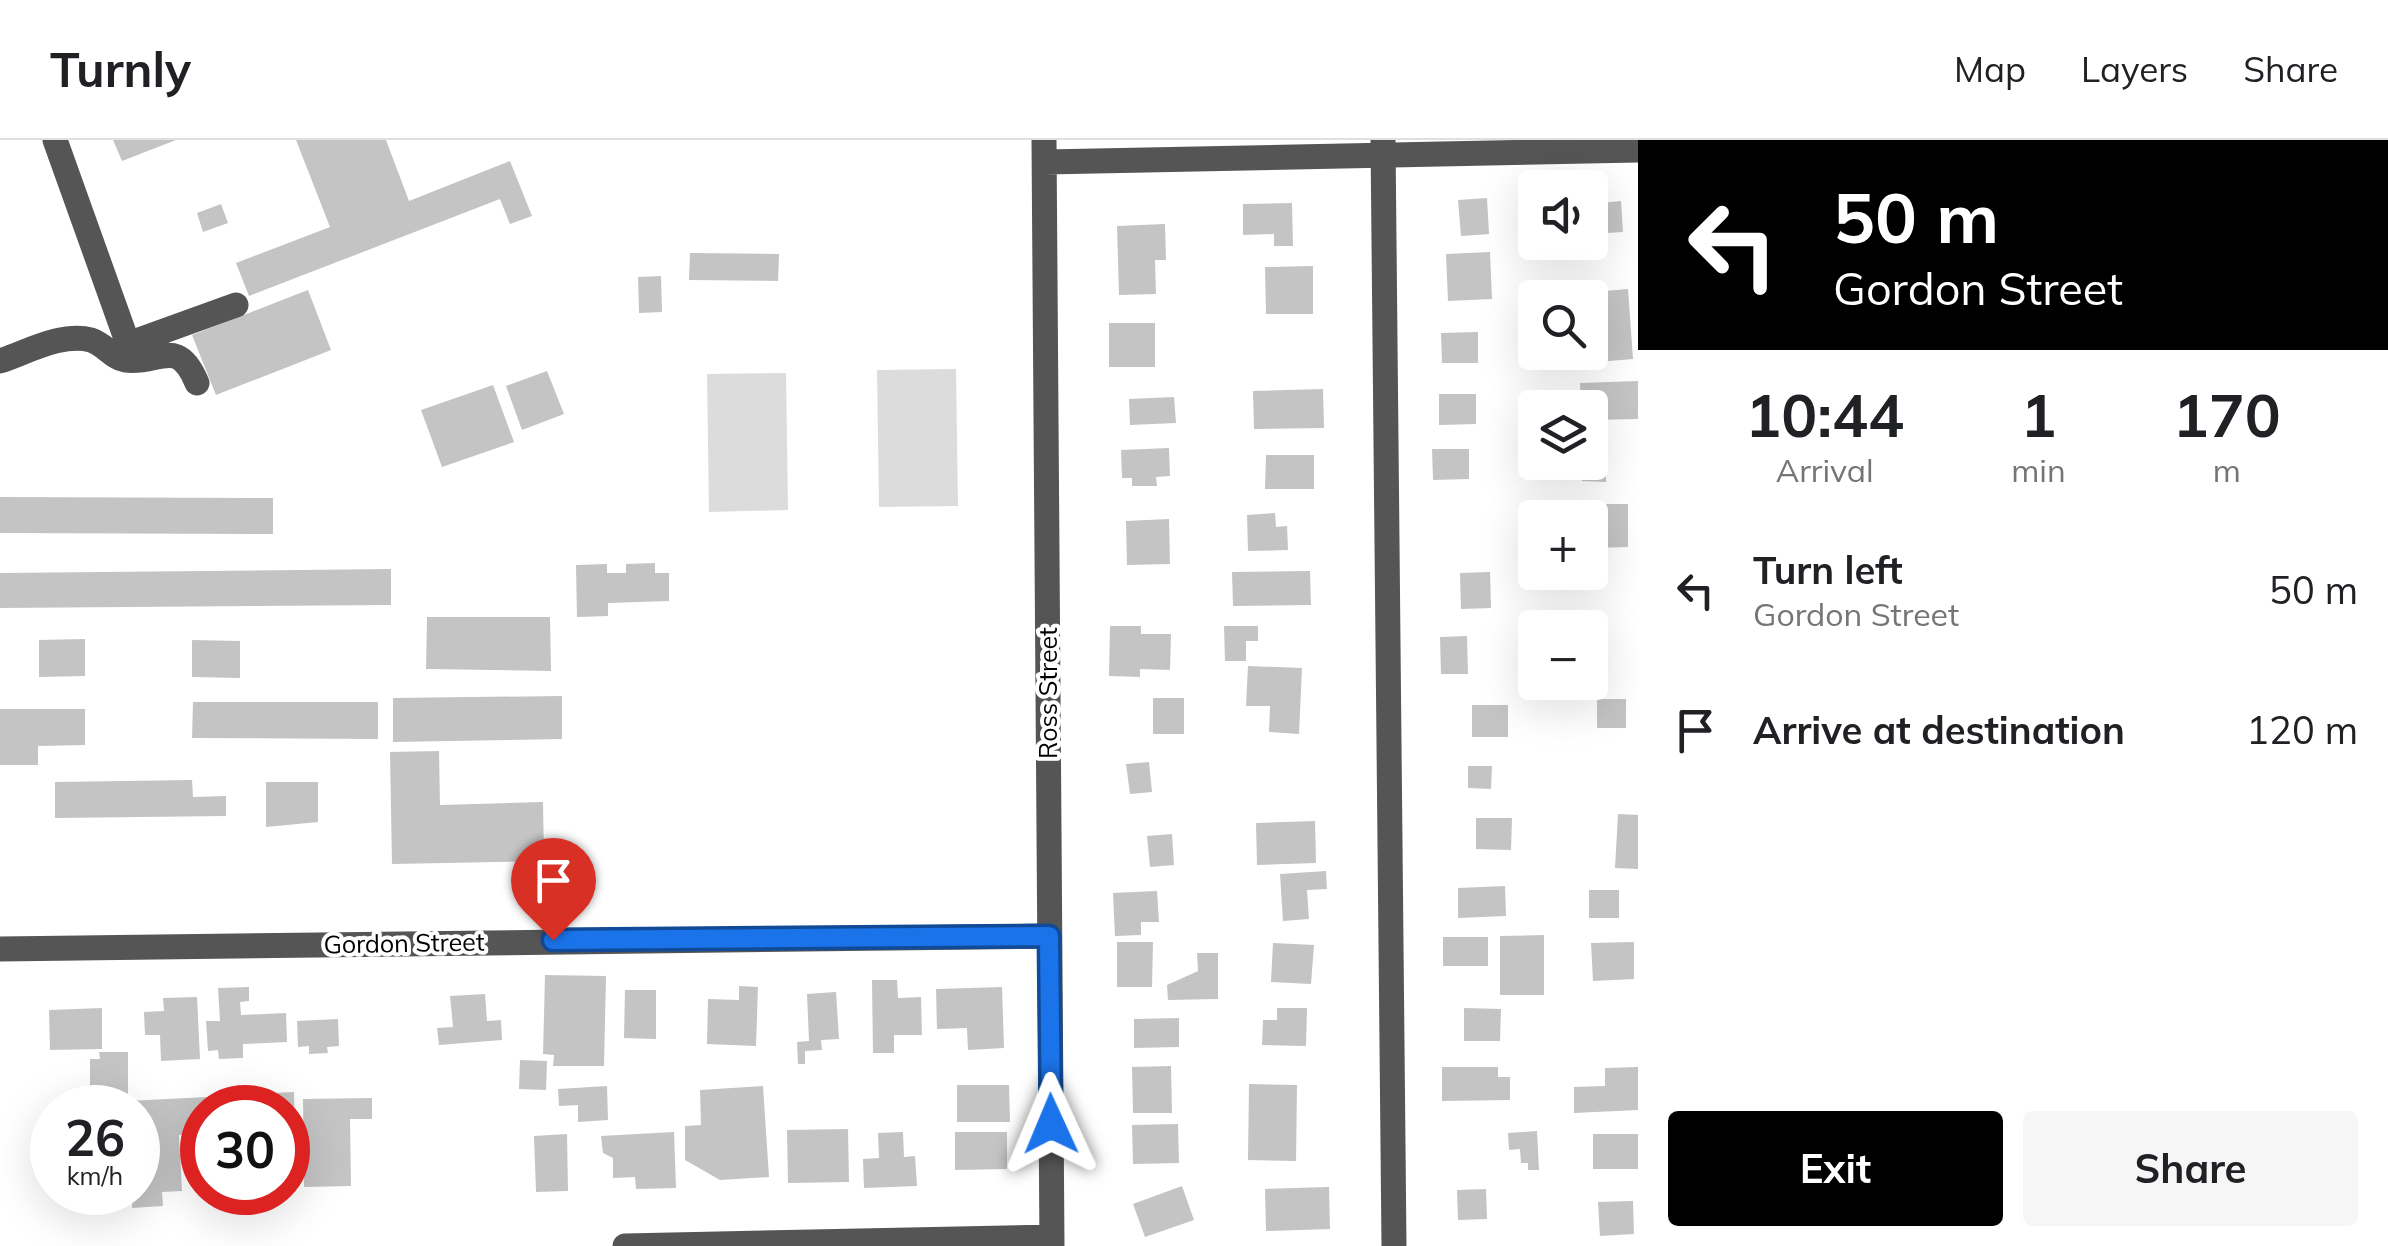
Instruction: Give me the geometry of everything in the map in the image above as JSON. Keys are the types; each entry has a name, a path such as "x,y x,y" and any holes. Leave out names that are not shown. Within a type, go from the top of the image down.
{"street":[{"path":"55,140 128,344 236,305"},
{"path":"1383,148 1394,1246"},
{"path":"1045,151 1638,150"},
{"name":"Ross Street","path":"1045,151 1052,1242"},
{"path":"0,362 56,342 86,338 120,359 170,354 182,358 197,383"},
{"name":"Gordon Street","path":"0,949 1049,936"},
{"path":"625,1246 1052,1242"}],"shaded area":[{"path":"956,369 958,506 879,507 877,370"},
{"path":"786,373 788,510 709,512 707,374"}],"building":[{"path":"113,140 176,140 122,161"},
{"path":"296,140 386,140 409,201 510,161 532,216 510,224 500,199 249,296 236,263 330,227"},
{"path":"1487,198 1489,234 1461,236 1458,200"},
{"path":"1621,201 1623,232 1608,233 1608,202"},
{"path":"1292,203 1293,246 1274,246 1274,234 1243,235 1243,204"},
{"path":"221,204 228,223 203,232 197,213"},
{"path":"1165,224 1166,260 1155,260 1156,294 1119,295 1117,226"},
{"path":"1490,252 1492,299 1448,301 1446,254"},
{"path":"690,253 779,254 778,281 689,280"},
{"path":"1313,266 1313,314 1266,314 1265,267"},
{"path":"661,276 662,312 639,313 638,277"},
{"path":"1628,289 1633,359 1608,361 1608,291"},
{"path":"308,290 331,350 216,395 192,335"},
{"path":"1109,323 1155,323 1155,367 1109,367"},
{"path":"1478,332 1478,363 1442,363 1441,333"},
{"path":"547,371 564,414 522,430 506,386"},
{"path":"1638,381 1638,419 1608,420 1608,390 1580,390 1580,383"},
{"path":"493,385 514,442 442,467 421,410"},
{"path":"1323,389 1324,428 1254,429 1253,391"},
{"path":"1439,394 1476,394 1476,424 1439,425"},
{"path":"1174,397 1176,423 1130,425 1129,399"},
{"path":"1169,448 1170,476 1156,477 1157,486 1132,486 1132,478 1122,478 1121,450"},
{"path":"1432,449 1469,449 1469,479 1433,480"},
{"path":"1266,455 1314,455 1314,489 1265,489"},
{"path":"0,497 273,498 273,534 0,533"},
{"path":"1608,504 1628,504 1628,547 1608,548"},
{"path":"1275,513 1276,527 1287,526 1288,550 1248,551 1247,515"},
{"path":"1169,519 1170,564 1127,565 1126,521"},
{"path":"655,563 655,573 669,573 669,601 608,603 608,616 577,617 576,565 607,564 607,573 626,573 626,564"},
{"path":"391,569 391,605 0,608 0,573"},
{"path":"1310,571 1311,605 1233,606 1232,572"},
{"path":"1490,572 1491,608 1461,609 1460,573"},
{"path":"427,617 550,617 551,671 426,669"},
{"path":"1110,626 1141,626 1141,634 1171,634 1170,670 1140,669 1140,677 1109,676"},
{"path":"1224,626 1258,626 1258,641 1246,641 1246,661 1225,661"},
{"path":"1467,636 1468,674 1441,674 1440,637"},
{"path":"85,639 85,676 39,677 39,640"},
{"path":"192,640 240,641 240,678 192,677"},
{"path":"1248,666 1302,668 1299,734 1269,732 1270,706 1246,706"},
{"path":"562,696 562,739 393,742 393,698"},
{"path":"1153,698 1184,698 1184,734 1153,734"},
{"path":"1626,699 1626,728 1597,728 1597,700"},
{"path":"193,702 378,702 378,739 192,738"},
{"path":"1472,705 1508,705 1508,737 1472,737"},
{"path":"0,709 85,709 85,745 38,746 38,765 0,765"},
{"path":"439,751 440,805 543,802 544,861 392,864 390,752"},
{"path":"1149,762 1152,792 1130,794 1126,764"},
{"path":"1468,766 1492,766 1491,789 1468,788"},
{"path":"192,780 193,797 226,796 226,816 55,818 55,782"},
{"path":"266,782 318,782 318,822 266,827"},
{"path":"1618,814 1638,815 1638,869 1615,868"},
{"path":"1476,818 1512,818 1511,850 1476,849"},
{"path":"1315,821 1316,863 1257,865 1256,823"},
{"path":"1172,834 1174,865 1150,867 1147,836"},
{"path":"1326,871 1327,889 1307,890 1309,919 1283,921 1280,874"},
{"path":"1505,886 1506,916 1458,918 1458,888"},
{"path":"1589,890 1619,890 1619,918 1589,918"},
{"path":"1157,891 1159,922 1141,922 1141,935 1115,936 1113,893"},
{"path":"1544,935 1544,995 1500,995 1500,936"},
{"path":"1443,937 1488,937 1488,966 1443,966"},
{"path":"1117,942 1153,942 1152,987 1117,987"},
{"path":"1634,942 1634,979 1593,981 1591,943"},
{"path":"1273,943 1314,945 1311,984 1271,982"},
{"path":"1197,953 1218,953 1218,999 1168,1000 1167,985 1198,971"},
{"path":"545,975 606,976 604,1066 553,1066 554,1055 543,1054"},
{"path":"872,980 897,980 898,998 921,997 922,1035 894,1035 894,1053 873,1053"},
{"path":"739,986 758,987 756,1046 707,1044 708,999 739,1000"},
{"path":"249,987 249,1001 240,1002 241,1015 286,1013 287,1042 243,1044 243,1058 219,1059 218,1050 208,1051 206,1021 220,1021 218,988"},
{"path":"1002,987 1004,1048 968,1050 967,1028 937,1029 936,989"},
{"path":"625,990 656,990 656,1039 624,1038"},
{"path":"836,992 839,1039 821,1040 822,1050 805,1051 805,1064 798,1064 797,1042 809,1041 807,994"},
{"path":"485,994 487,1021 501,1020 502,1040 439,1045 437,1028 453,1027 450,996"},
{"path":"197,997 200,1059 161,1061 160,1035 145,1035 144,1012 164,1011 163,998"},
{"path":"102,1008 102,1049 50,1050 49,1010"},
{"path":"1277,1008 1307,1008 1306,1046 1262,1045 1263,1020 1277,1020"},
{"path":"1464,1008 1501,1009 1500,1041 1464,1041"},
{"path":"1179,1018 1179,1047 1134,1048 1134,1019"},
{"path":"338,1019 339,1046 327,1047 328,1053 309,1054 309,1046 298,1047 297,1021"},
{"path":"99,1052 128,1052 128,1085 90,1085 90,1059 100,1059"},
{"path":"520,1060 547,1061 546,1090 519,1089"},
{"path":"1171,1066 1172,1113 1133,1113 1132,1067"},
{"path":"1442,1067 1498,1067 1498,1077 1510,1077 1510,1100 1442,1101"},
{"path":"1638,1067 1638,1110 1574,1113 1574,1087 1605,1086 1605,1068"},
{"path":"1249,1084 1297,1085 1296,1161 1248,1160"},
{"path":"957,1085 1009,1085 1010,1122 957,1122"},
{"path":"607,1086 608,1120 578,1122 578,1105 559,1106 558,1089"},
{"path":"763,1086 769,1177 720,1180 685,1160 685,1126 701,1125 700,1090"},
{"path":"180,1098 180,1191 162,1192 160,1206 160,1099"},
{"path":"372,1098 372,1119 350,1119 351,1186 310,1187 310,1099"},
{"path":"1178,1124 1179,1163 1133,1164 1132,1125"},
{"path":"848,1129 849,1182 788,1183 787,1130"},
{"path":"1537,1131 1539,1170 1528,1170 1528,1163 1521,1163 1520,1149 1509,1150 1508,1133"},
{"path":"674,1132 676,1188 636,1189 635,1177 613,1178 613,1158 603,1153 601,1136"},
{"path":"903,1132 904,1157 915,1156 917,1186 864,1188 863,1159 879,1158 878,1133"},
{"path":"955,1132 1007,1132 1007,1169 955,1170"},
{"path":"567,1134 568,1191 536,1192 534,1136"},
{"path":"1593,1134 1638,1134 1638,1169 1593,1169"},
{"path":"1182,1186 1194,1220 1145,1237 1133,1204"},
{"path":"1329,1187 1330,1229 1266,1231 1265,1189"},
{"path":"1486,1189 1487,1219 1458,1220 1457,1190"},
{"path":"1633,1201 1634,1234 1600,1236 1598,1202"}],"route":[{"path":"553,940 1049,936 1051,1124"}]}
